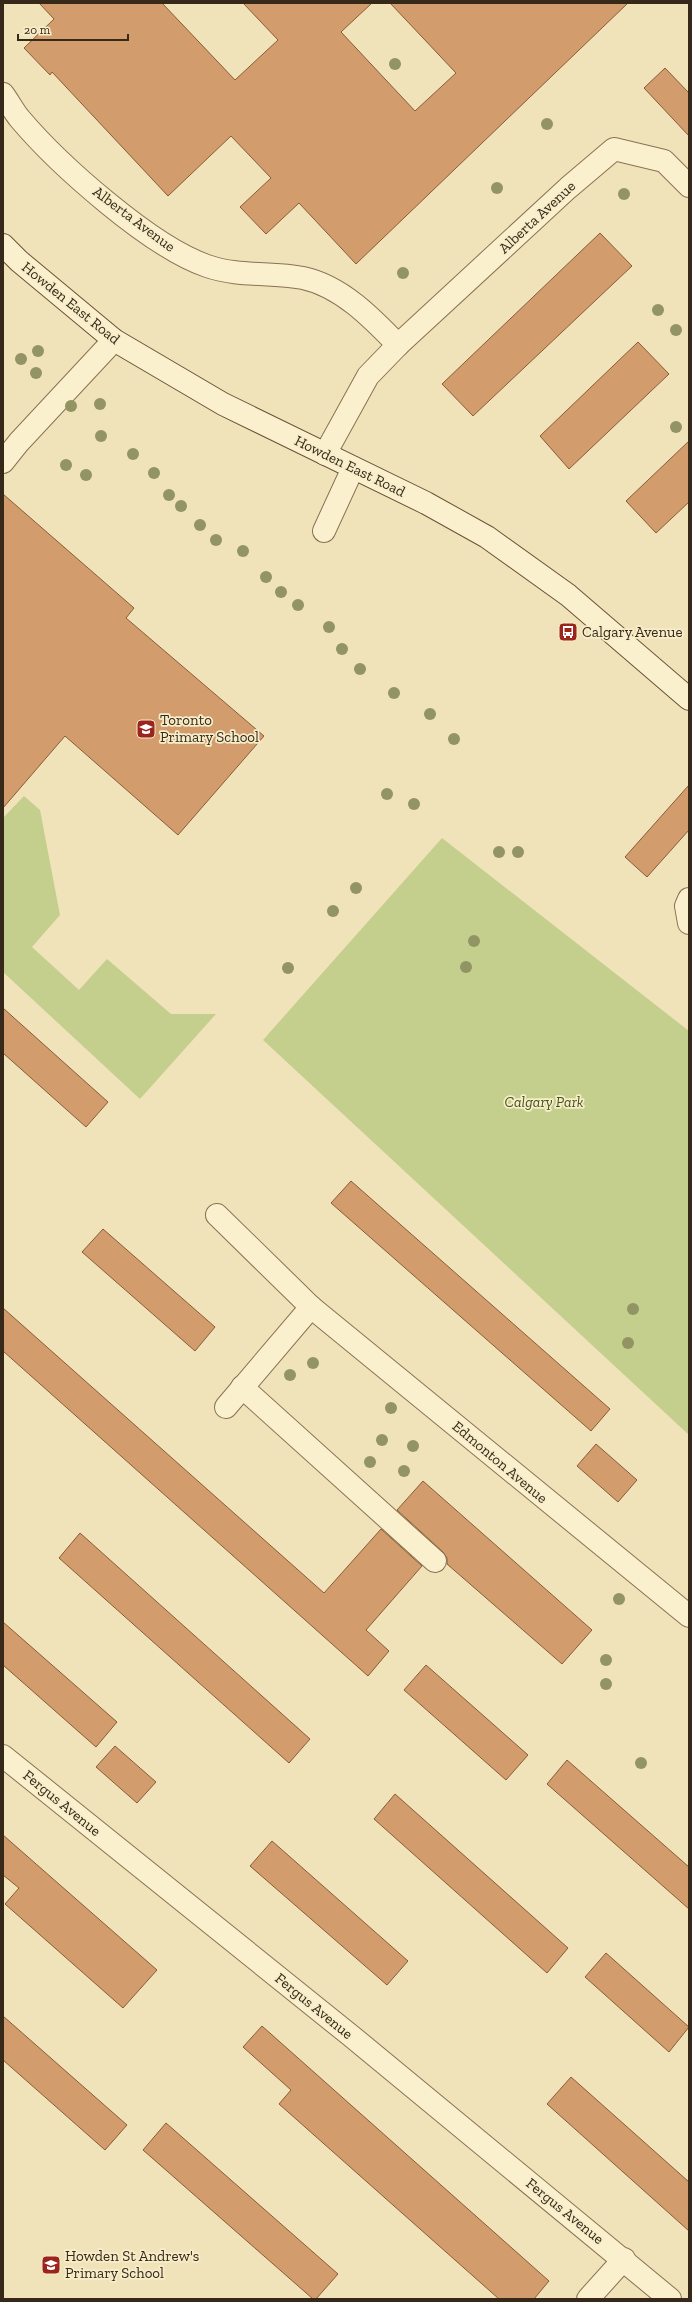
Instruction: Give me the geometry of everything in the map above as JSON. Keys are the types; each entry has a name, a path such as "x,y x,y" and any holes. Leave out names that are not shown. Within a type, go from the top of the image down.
{"street":[{"name":"Alberta Avenue","path":"3,94 20,119 63,162 113,206 167,246 207,266 250,275 303,278 335,290 370,317 398,345"},
{"name":"Alberta Avenue","path":"325,454 368,376 398,345 568,188 614,149 664,161 689,186"},
{"name":"Howden East Road","path":"3,245 19,261 114,340 223,404 426,503 487,537 568,595 689,699"},
{"path":"3,462 114,340"},
{"path":"324,531 353,468"},
{"path":"689,899 686,906 689,923"},
{"name":"Edmonton Avenue","path":"217,1215 311,1307 689,1616"},
{"path":"226,1407 311,1307"},
{"path":"242,1387 435,1561"},
{"name":"Fergus Avenue","path":"3,1756 357,2040 624,2259 670,2299"},
{"path":"588,2299 624,2259"}],"green space":[{"path":"24,796 40,810 60,915 32,947 79,990 107,959 171,1014 216,1014 140,1099 3,972 3,818"},
{"name":"Calgary Park","path":"442,838 689,1031 689,1435 263,1040"}],"building":[{"path":"39,3 162,3 235,80 278,40 243,3 372,3 341,32 415,111 456,73 390,3 628,3 356,264 299,203 266,234 240,207 271,178 231,136 168,196 52,72 50,75 24,48 54,19"},
{"path":"665,68 689,93 689,136 644,88"},
{"path":"600,233 632,266 473,416 442,384"},
{"path":"638,342 669,374 569,469 540,436"},
{"path":"689,441 689,502 656,533 626,501"},
{"path":"3,494 134,608 126,618 264,736 178,835 65,736 3,808"},
{"path":"689,785 689,830 647,877 625,857"},
{"path":"3,1008 108,1102 86,1127 3,1053"},
{"path":"351,1181 610,1409 591,1431 331,1203"},
{"path":"103,1229 215,1327 195,1351 82,1252"},
{"path":"3,1308 324,1593 381,1529 422,1566 366,1630 389,1651 368,1676 3,1351"},
{"path":"596,1444 637,1480 618,1502 577,1466"},
{"path":"423,1481 592,1630 562,1664 447,1564 447,1558 443,1552 397,1510"},
{"path":"80,1533 310,1739 289,1763 59,1558"},
{"path":"3,1622 117,1722 96,1747 3,1665"},
{"path":"426,1665 528,1755 506,1780 404,1690"},
{"path":"115,1746 156,1782 137,1803 96,1767"},
{"path":"567,1760 689,1867 689,1909 547,1784"},
{"path":"395,1794 568,1948 547,1973 374,1819"},
{"path":"3,1835 157,1970 123,2008 5,1904 19,1888 3,1875"},
{"path":"272,1841 408,1961 387,1985 250,1866"},
{"path":"606,1953 689,2027 669,2052 585,1977"},
{"path":"3,2016 127,2125 105,2150 3,2060"},
{"path":"262,2026 549,2281 534,2299 499,2299 279,2104 291,2090 243,2047"},
{"path":"571,2077 689,2182 689,2231 547,2104"},
{"path":"166,2123 338,2274 316,2299 313,2299 143,2150"}],"place":[{"name":"Calgary Avenue","path":"568,632"},
{"name":"Toronto Primary School","path":"146,729"},
{"name":"Howden St Andrew's Primary School","path":"51,2265"}]}
